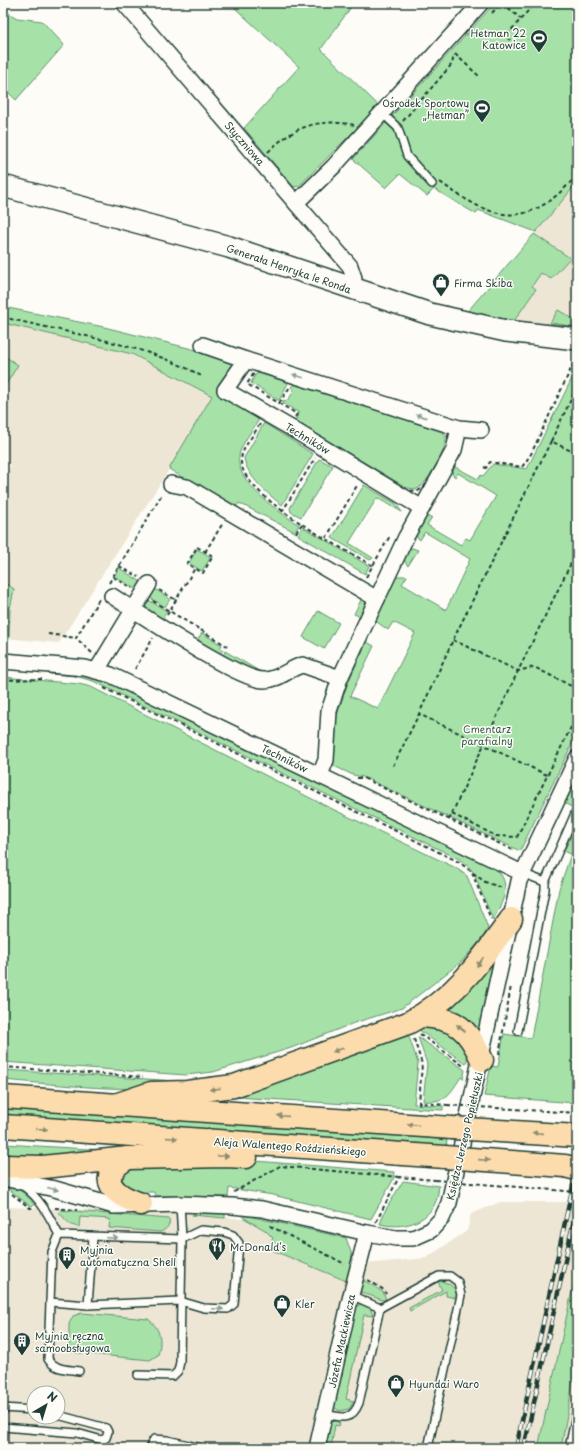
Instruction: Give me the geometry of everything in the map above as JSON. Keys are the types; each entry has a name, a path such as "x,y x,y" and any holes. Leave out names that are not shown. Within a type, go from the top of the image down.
{"highway":[{"path":"419,1024 473,971 502,922"},
{"path":"115,1105 151,1093 187,1092 234,1086 375,1036 419,1024 438,1017 454,1022 466,1032 474,1042 475,1064"},
{"path":"3,1097 577,1136"},
{"name":"Aleja Walentego Roździeńskiego","path":"3,1126 445,1157 573,1168"},
{"path":"7,1178 43,1167 128,1158 225,1156 306,1161 374,1152"},
{"path":"128,1158 112,1170 110,1177 111,1188 118,1195 141,1204"}],"street":[{"name":"Styczniowa","path":"124,3 350,266 354,278 351,288"},
{"path":"296,203 334,166 382,113 486,9"},
{"name":"Generała Henryka le Ronda","path":"3,186 229,247 411,309 511,332 577,339"},
{"path":"203,345 459,428 481,430"},
{"name":"Techników","path":"246,360 225,390 422,508"},
{"name":"Techników","path":"320,775 326,760 329,711 340,678 406,537 454,450 459,428"},
{"path":"167,487 188,487 377,599"},
{"path":"97,670 146,589"},
{"path":"107,592 218,660 253,679 263,680 275,678 297,666 303,665 340,678"},
{"name":"Techników","path":"3,661 97,670 150,693 522,873"},
{"name":"Księdza Jerzego Popiełuszki","path":"141,1204 180,1204 233,1199 262,1209 371,1229 388,1238 413,1238 431,1230 442,1218 449,1203 502,922 518,891 522,873 577,758"},
{"path":"7,1178 114,1206 141,1204"},
{"name":"Józefa Mackiewicza","path":"317,1448 356,1272 371,1229"}],"lane":[{"path":"382,113 398,128 407,156 432,184"},
{"path":"518,1031 545,890 545,882 577,809"},
{"path":"522,873 545,882"},
{"path":"7,1178 36,1196 45,1207 59,1235 52,1252 48,1359 51,1364 58,1368 79,1371"},
{"path":"138,1375 168,1377 173,1376 178,1371 180,1362 182,1239 180,1204"},
{"path":"50,1302 88,1304 180,1301 204,1308 228,1309 234,1304 239,1243 233,1236 224,1232 201,1230 182,1239 59,1235"},
{"path":"88,1304 93,1237"},
{"path":"351,1295 380,1308 439,1276 450,1276 458,1282 461,1295 428,1448"},
{"path":"325,1414 349,1417 355,1413 359,1403 380,1308"},
{"path":"3,1408 26,1409"},
{"path":"569,1448 576,1422 577,1410"},
{"path":"3,1427 77,1433 102,1440 106,1438 108,1432 106,1428 66,1417"},
{"path":"149,1448 154,1439 167,1440 202,1448"}],"path":[{"path":"486,9 502,3 521,19"},
{"path":"510,40 506,36 536,3 541,7"},
{"path":"398,128 452,64 453,56 460,49"},
{"path":"455,54 479,76"},
{"path":"264,156 290,134 316,123 343,123 361,126"},
{"path":"432,184 436,179 479,206 499,214 516,215 532,211 554,199 577,175"},
{"path":"3,317 148,353 187,367 203,377"},
{"path":"484,467 486,468 490,462 522,467 530,454 577,356"},
{"path":"258,370 293,381 443,430 448,437 448,445 427,483 418,491 406,490 292,422 297,414 247,384 254,371 258,370"},
{"path":"279,403 293,381"},
{"path":"393,766 577,387"},
{"path":"262,420 243,454 241,461 242,468 258,490 282,512 372,566"},
{"path":"550,441 577,454"},
{"path":"282,512 318,454"},
{"path":"326,538 360,480"},
{"path":"76,638 107,592 113,577 167,487"},
{"path":"296,533 302,524"},
{"path":"359,588 392,533"},
{"path":"197,547 213,556 203,573 187,564 197,547"},
{"path":"449,820 518,671 577,551"},
{"path":"113,577 146,589 227,646"},
{"path":"48,634 76,638 92,653"},
{"path":"453,640 518,671 534,668 577,688"},
{"path":"3,680 45,678"},
{"path":"102,687 459,862 491,885 518,891"},
{"path":"419,714 547,775"},
{"path":"452,814 496,836 517,837 577,715"},
{"path":"352,778 363,778 513,850"},
{"path":"470,871 502,922"},
{"path":"419,1024 475,1064"},
{"path":"414,1038 422,1064 420,1103 577,1113"},
{"path":"3,1067 146,1077"},
{"path":"460,1106 462,1099"},
{"path":"233,1199 280,1166 577,1192"},
{"path":"377,1219 399,1177"},
{"path":"7,1178 30,1208 45,1207 82,1211"},
{"path":"441,1188 443,1180"},
{"path":"233,1199 241,1193"},
{"path":"268,1225 352,1267 356,1272 384,1290 391,1303"},
{"path":"371,1229 382,1226"}],"shaded area":[{"path":"577,183 577,328 514,321 536,289 532,286 541,273 570,258 534,234"},
{"path":"3,323 132,354 212,396 175,460 59,643 3,638 3,479 11,465 3,461"},
{"path":"500,1202 577,1202 577,1448 3,1448 3,1207 184,1212 267,1222 365,1264 426,1258 467,1231 471,1214"}],"green space":[{"path":"241,3 354,3 321,49 379,106 299,186 294,187 244,128 299,67 235,8"},
{"name":"Ośrodek Sportowy „Hetman”","path":"495,3 577,3 577,183 536,232 478,210 476,214 434,189 427,196 400,174 386,188 353,159"},
{"path":"3,10 17,18 42,21 64,45 16,100 3,87"},
{"path":"534,234 570,258 551,279 541,273 532,286 536,289 514,321 467,312"},
{"path":"3,307 104,327 236,360 216,390 257,416 258,421 244,442 240,451 239,466 251,486 260,496 299,525 295,532 239,503 234,510 169,469 212,396 132,354 3,323"},
{"path":"558,310 577,321 577,327 550,323"},
{"path":"3,355 18,365 3,389"},
{"name":"Cmentarz parafialny","path":"577,368 577,734 520,851 374,782 363,777 353,775 334,766 334,733 346,687 367,642 374,646 350,696 378,709 415,633 393,622 388,630 377,622 376,617 394,579 399,576 407,576 402,584 446,610 470,559 425,532 420,540 415,535 423,516 432,517 427,525 461,545 466,538 470,540 496,496 458,473 455,477 452,474 455,467 478,479 481,475 483,476 493,464 527,469"},
{"path":"261,372 289,381 280,399 278,400 251,383 255,375"},
{"path":"295,383 442,432 446,437 444,449 426,481 417,489 407,488 295,421 299,413 282,401 288,400 294,391 291,387"},
{"path":"264,423 313,454 282,505 259,484 249,472 244,458"},
{"path":"319,459 333,466 301,517 291,512 290,508"},
{"path":"364,485 395,503 402,512 377,498 349,543 373,558 370,560 332,538"},
{"path":"303,527 369,566 365,574 298,535"},
{"path":"412,548 418,550 408,566 403,559 408,549"},
{"path":"197,549 211,557 202,571 189,563"},
{"path":"119,568 143,583 138,591 114,576"},
{"path":"3,582 14,589 10,609 9,639 3,639"},
{"path":"152,587 170,599 165,607 147,596"},
{"path":"145,598 167,611 162,620 143,609"},
{"path":"362,598 365,607 361,617 354,614"},
{"path":"318,611 339,623 324,649 303,637"},
{"path":"202,633 222,645 220,648 223,650 220,654 200,642 198,639"},
{"path":"225,651 264,674 257,674 223,656"},
{"path":"51,670 96,676 500,869 499,872 505,884 505,890 502,902 493,920 474,874 471,869 459,859 93,681 75,676 50,674"},
{"path":"3,677 79,684 91,687 324,805 456,868 467,876 488,928 482,939 461,962 402,1008 354,1023 291,1048 213,1072 186,1075 3,1062"},
{"path":"577,773 577,810 566,804 564,799"},
{"path":"577,823 576,1103 484,1096 491,1066 498,1067 504,1034 531,1038 559,889 571,854 564,851"},
{"path":"495,959 479,1027 476,1033 442,1009"},
{"path":"400,1016 402,1020 279,1064 236,1078 206,1084 144,1089 73,1086 3,1080 3,1070 177,1081 217,1079 242,1072"},
{"path":"445,1024 469,1051 466,1064 415,1027"},
{"path":"407,1031 418,1063 414,1104 443,1106 443,1110 219,1096"},
{"path":"418,1037 465,1070 463,1079 461,1077 450,1093 437,1101 423,1101 427,1064"},
{"path":"3,1108 400,1135 447,1140 446,1146 404,1144 41,1118 3,1115"},
{"path":"3,1144 140,1152 3,1162"},
{"path":"242,1160 394,1172 393,1180 371,1219 273,1195 229,1188 228,1197 155,1196 154,1192 133,1192 124,1186 122,1180 128,1170 149,1163"},
{"path":"403,1181 439,1186 437,1199 432,1209 420,1220 412,1223 396,1226 380,1224 385,1211"},
{"path":"3,1183 17,1188 35,1205 30,1206 6,1187 3,1187"},
{"path":"61,1210 169,1219 169,1225 166,1229 160,1232 109,1228 110,1219 80,1217 79,1227 68,1222 59,1212"},
{"path":"199,1212 225,1214 225,1218 192,1215"},
{"path":"244,1215 346,1238 352,1255 349,1282 267,1248 273,1238 265,1230 244,1218"},
{"path":"577,1268 577,1359 561,1448 538,1448"},
{"path":"360,1278 383,1292 386,1299 382,1300 361,1292 359,1289"},
{"path":"441,1281 449,1284 455,1289 455,1298 446,1296 446,1291 410,1311 409,1308 442,1290 438,1282"},
{"path":"361,1304 370,1307 373,1316 364,1315 346,1399 354,1401 349,1409 340,1411 333,1407 355,1308"},
{"path":"82,1313 148,1319 158,1331 160,1344 158,1355 150,1360 69,1352 69,1324 73,1316"},
{"path":"334,1421 340,1423 339,1426 335,1425 331,1448 323,1448 329,1424"}],"railway":[{"path":"516,1448 577,1167"},
{"path":"524,1448 577,1206"}],"place":[{"name":"Hetman 22 Katowice","path":"539,53"},
{"name":"Ośrodek Sportowy „Hetman”","path":"482,123"},
{"name":"Firma Skiba","path":"441,297"},
{"name":"McDonald's","path":"217,1261"},
{"name":"Myjnia automatyczna Shell","path":"67,1270"},
{"name":"Kler","path":"282,1318"},
{"name":"Myjnia ręczna samoobsługowa","path":"22,1356"},
{"name":"Hyundai Waro","path":"396,1398"}]}
